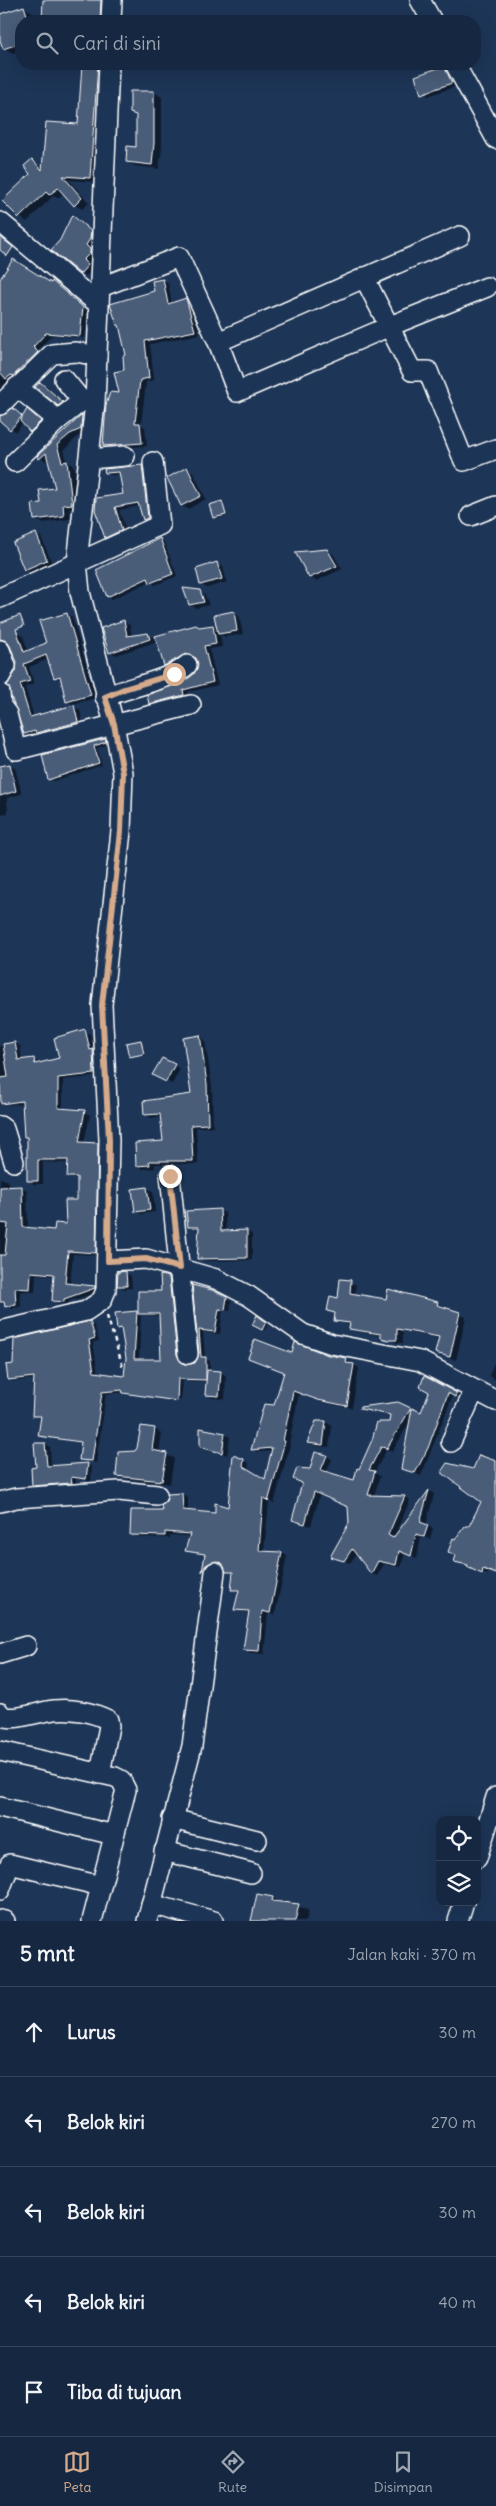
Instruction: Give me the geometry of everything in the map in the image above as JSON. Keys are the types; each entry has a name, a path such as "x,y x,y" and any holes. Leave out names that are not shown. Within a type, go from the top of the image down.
{"street":[{"path":"111,15 112,0"},
{"path":"420,0 429,15"},
{"path":"0,1331 86,1311 102,1300 106,1290 109,1140 102,1005 121,831 123,773 114,724 105,697 80,592 77,562 89,459 88,402 96,356 109,70"},
{"path":"458,70 496,139"},
{"path":"0,222 99,295"},
{"path":"218,342 460,236"},
{"path":"99,295 179,257 218,342 237,392 390,326 487,287"},
{"path":"364,277 412,371 428,371 464,461 496,449"},
{"path":"0,405 52,354 76,352 96,356"},
{"path":"64,379 88,402"},
{"path":"17,387 58,420"},
{"path":"14,462 58,420 88,402"},
{"path":"89,459 125,456"},
{"path":"0,598 160,525 153,462"},
{"path":"471,516 496,506"},
{"path":"0,650 6,666 0,677"},
{"path":"105,697 124,689 174,674 187,665"},
{"path":"0,693 1,706 8,714 16,750 191,705"},
{"path":"0,1126 4,1129 14,1162"},
{"path":"170,1176 188,1354"},
{"path":"108,1261 146,1259 216,1279 250,1296 303,1334 332,1344 420,1362 452,1376 474,1391 496,1401"},
{"path":"451,1442 474,1391"},
{"path":"0,1502 16,1498 119,1491 157,1495"},
{"path":"214,1921 149,1913 192,1746 215,1572"},
{"path":"0,1654 26,1646"},
{"path":"0,1713 4,1717 11,1718 56,1709 79,1711 108,1720 109,1726 100,1774"},
{"path":"0,1751 120,1780 126,1790 92,1921"},
{"path":"481,1845 496,1797"},
{"path":"0,1807 114,1835"},
{"path":"172,1818 257,1840"},
{"path":"164,1851 251,1873"},
{"path":"0,1890 10,1864 101,1886"},
{"path":"458,1921 463,1906"},
{"path":"0,1920 5,1921"}],"path":[{"path":"102,1300 123,1366"}],"building":[{"path":"43,0 101,0 100,15 42,15"},
{"path":"24,6 27,15 15,15 15,45 3,49 0,40 0,14"},
{"path":"82,70 98,70 90,178 63,176 82,198 74,206 58,188 49,195 46,192 19,218 2,201 30,174 24,166 32,159 42,170 46,122 78,124"},
{"path":"432,70 446,70 452,83 421,94 415,76"},
{"path":"130,91 154,91 152,165 126,162 127,146 136,147 136,115 130,113"},
{"path":"72,215 91,231 90,239 86,245 90,249 90,253 83,260 88,265 80,274 51,250 60,240"},
{"path":"0,237 13,247 7,256 0,250"},
{"path":"13,259 51,283 52,281 83,307 80,336 46,333 33,347 38,352 13,376 11,375 6,379 0,372 0,279"},
{"path":"163,279 168,304 186,298 195,331 145,341 149,378 140,380 135,423 140,423 142,443 103,446 106,405 110,392 119,393 114,372 124,370 123,356 126,355 119,325 117,325 110,304 154,291 152,281"},
{"path":"40,382 63,402 58,406 35,387"},
{"path":"13,408 22,416 10,430 0,421 0,416"},
{"path":"27,409 41,421 30,432 20,421"},
{"path":"82,415 81,429 70,434 57,445 62,462 67,461 72,504 63,505 64,516 34,520 32,504 41,503 39,490 55,488 46,453 39,459 37,456"},
{"path":"142,465 148,518 143,520 138,503 115,507 122,530 105,538 95,510 96,498 123,494 119,472 105,473 104,469"},
{"path":"187,467 201,496 181,506 167,478"},
{"path":"222,501 226,515 213,518 209,505"},
{"path":"36,533 47,560 24,570 13,543"},
{"path":"160,538 173,574 150,583 148,578 107,597 96,570"},
{"path":"327,549 337,566 309,578 295,552"},
{"path":"217,562 222,579 200,585 196,569"},
{"path":"183,588 200,590 204,602 189,605"},
{"path":"234,611 237,631 218,634 214,615"},
{"path":"67,613 91,695 66,702 60,676 54,678 46,655 24,664 30,681 20,684 30,717 74,705 78,722 36,733 35,731 24,734 7,685 16,671 17,662 7,641 0,639 0,623 20,615 24,626 16,629 24,652 46,643 39,621"},
{"path":"124,620 127,636 148,633 150,639 109,653 101,628"},
{"path":"196,625 199,627 213,625 216,644 204,646 213,682 183,690 184,695 149,704 147,695 186,680 194,674 198,664 196,658 186,654 164,666 155,636"},
{"path":"105,739 106,742 94,746 99,763 48,780 42,755"},
{"path":"10,764 16,791 0,796 0,766"},
{"path":"85,1029 90,1050 93,1049 94,1074 58,1078 58,1108 85,1110 79,1142 98,1143 96,1253 68,1251 65,1283 95,1286 95,1288 64,1299 64,1302 52,1301 54,1274 31,1272 30,1289 15,1288 16,1304 5,1307 4,1302 0,1302 0,1255 5,1255 8,1224 0,1223 0,1187 22,1186 23,1227 54,1230 55,1223 66,1224 65,1200 77,1200 77,1177 67,1177 68,1160 38,1160 38,1181 27,1181 27,1137 24,1137 22,1101 1,1104 0,1078 8,1077 3,1044 15,1042 18,1060 34,1058 35,1064 59,1058 54,1038"},
{"path":"200,1035 207,1084 208,1124 191,1125 193,1161 149,1161 150,1165 136,1166 135,1143 163,1141 160,1114 144,1115 143,1101 191,1094 183,1038"},
{"path":"141,1040 144,1054 129,1057 126,1043"},
{"path":"162,1058 175,1064 166,1082 152,1075"},
{"path":"147,1187 150,1210 135,1212 132,1189"},
{"path":"220,1209 221,1231 247,1230 247,1258 197,1259 199,1227 188,1227 186,1211"},
{"path":"126,1271 127,1286 117,1286 118,1272"},
{"path":"160,1275 169,1277 177,1355 184,1364 195,1363 199,1353 192,1285 212,1290 227,1297 225,1310 219,1309 215,1332 199,1330 201,1357 206,1357 206,1380 178,1379 177,1401 123,1393 122,1390 102,1392 92,1461 79,1460 81,1442 38,1436 41,1416 32,1416 34,1377 8,1380 6,1365 13,1364 14,1339 90,1321 95,1338 89,1340 94,1372 124,1376 126,1358 121,1328 117,1329 115,1313 137,1311 134,1359 161,1359 159,1314 138,1314 138,1291 161,1291"},
{"path":"340,1279 351,1280 350,1293 386,1299 388,1289 438,1302 437,1305 460,1312 450,1357 435,1353 439,1337 397,1329 397,1340 389,1340 381,1338 381,1334 349,1329 350,1323 334,1321 335,1313 327,1311 330,1296 338,1298"},
{"path":"257,1315 266,1322 262,1330 252,1325"},
{"path":"255,1339 292,1353 295,1342 328,1355 347,1358 346,1363 354,1364 347,1406 318,1400 293,1391 283,1441 285,1441 268,1502 263,1497 259,1551 282,1552 270,1613 262,1611 259,1651 243,1650 249,1611 234,1610 239,1590 231,1590 233,1572 226,1572 222,1563 216,1561 206,1565 202,1572 205,1554 185,1551 190,1534 165,1532 165,1536 130,1535 131,1510 162,1510 161,1505 166,1501 168,1494 182,1493 183,1510 215,1513 215,1503 228,1507 233,1455 244,1459 243,1466 265,1479 272,1448 251,1450 264,1404 274,1405 284,1372 248,1358"},
{"path":"207,1370 221,1371 219,1396 205,1395"},
{"path":"424,1376 457,1393 455,1397 448,1393 428,1448 415,1473 401,1469 412,1408 421,1412 429,1392 420,1387"},
{"path":"398,1402 411,1408 386,1450 386,1448 381,1447 369,1470 375,1471 368,1495 405,1496 388,1535 393,1538 429,1490 420,1522 428,1525 424,1537 416,1534 411,1556 399,1551 396,1565 378,1561 371,1574 352,1549 344,1561 330,1557 349,1523 348,1507 314,1492 305,1524 292,1520 302,1483 293,1479 297,1468 310,1469 315,1452 327,1455 321,1470 354,1480 357,1468 359,1469 372,1440 377,1422 389,1422 390,1415 360,1409 360,1407"},
{"path":"316,1421 326,1421 323,1445 307,1443"},
{"path":"141,1426 155,1428 152,1450 167,1453 162,1481 116,1476 118,1452 135,1451"},
{"path":"200,1428 225,1433 222,1453 200,1447"},
{"path":"34,1443 45,1443 47,1466 88,1463 86,1479 71,1477 72,1483 32,1486 31,1468 36,1467"},
{"path":"479,1455 496,1461 496,1574 483,1569 482,1574 467,1567 468,1565 454,1562 456,1555 448,1552 453,1538 455,1539 465,1526 469,1526 481,1502 441,1472 447,1463 473,1469"},
{"path":"257,1894 273,1897 272,1901 299,1904 295,1921 251,1921"}],"route":[{"path":"170,1176 180,1268 146,1259 108,1261 108,1082 102,1039 102,1005 121,831 123,773 114,724 105,697 124,689 174,674"}]}
